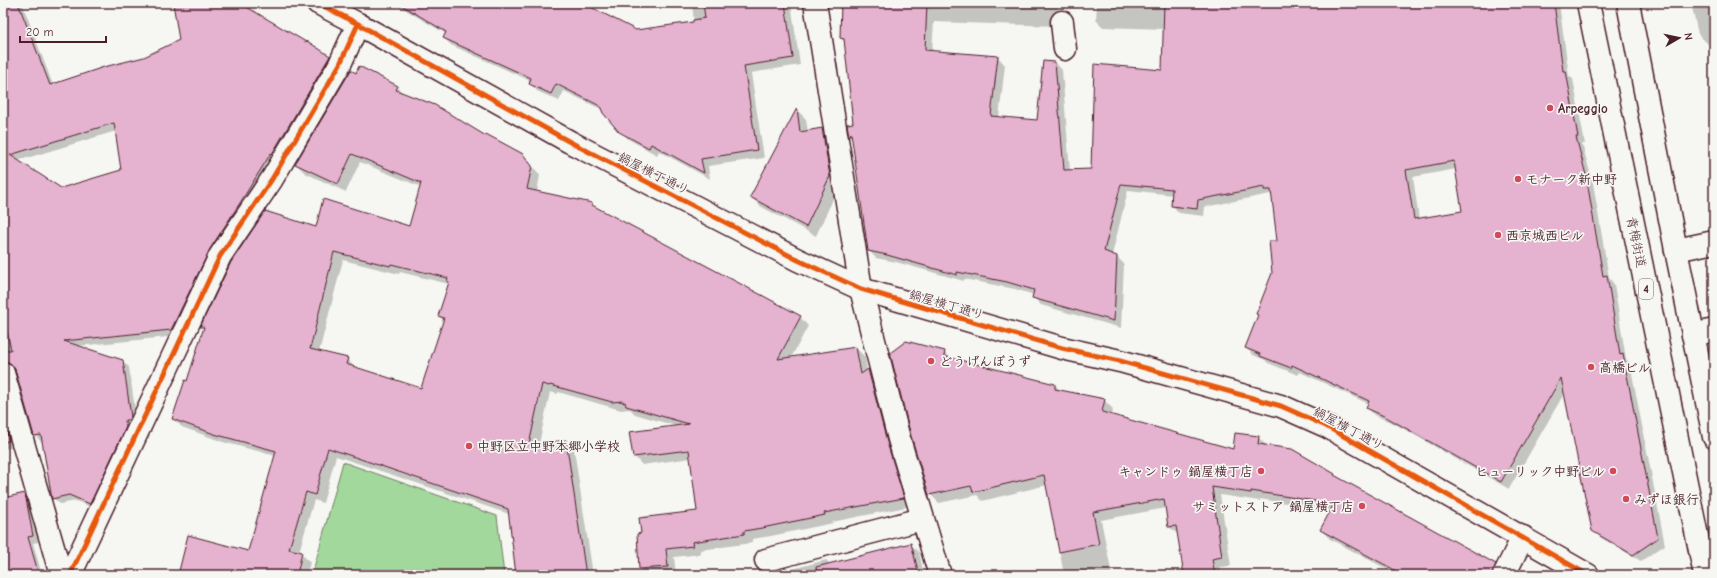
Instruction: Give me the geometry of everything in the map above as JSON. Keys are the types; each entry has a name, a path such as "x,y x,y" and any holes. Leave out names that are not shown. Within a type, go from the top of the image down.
{"street":[{"name":"鍋屋横丁通り","path":"318,3 570,142 798,260 861,289 1062,348 1120,361 1281,406 1326,426 1588,575"},
{"path":"815,3 861,289 899,439 940,575"},
{"name":"青梅街道","path":"1588,3 1705,575"},
{"path":"1628,3 1676,250 1704,333 1714,438"},
{"path":"1062,22 1065,49"},
{"path":"70,575 220,256 272,179 340,64 358,24"},
{"path":"1676,250 1714,242"},
{"path":"3,373 61,575"},
{"path":"766,560 922,519"},
{"path":"1504,575 1523,538"}],"green space":[{"path":"343,462 497,516 504,575 312,575"}],"building":[{"path":"3,3 18,3 50,85 104,67 144,57 179,40 173,3 240,3 306,42 307,41 330,56 272,154 271,153 210,249 171,330 64,341 123,360 131,417 129,420 125,420 126,427 90,504 69,495 52,499 41,435 34,436 15,369 11,364 3,361 3,350 11,350 3,313","holes":["114,123 121,170 61,188 10,155"]},
{"path":"398,3 583,3 636,30 693,22 693,20 705,18 703,3 785,3 793,58 744,66 757,150 701,159 704,173 651,144 649,148 619,132 603,113 600,106 556,84 551,94 529,84 531,78 443,38 446,32"},
{"path":"841,3 927,3 925,50 998,56 991,116 1037,120 1043,61 1055,62 1064,170 1091,169 1094,64 1162,70 1164,3 1554,3 1563,71 1566,71 1578,137 1576,137 1586,175 1603,276 1607,275 1620,355 1623,354 1658,538 1633,555 1592,531 1561,378 1501,482 1386,417 1366,408 1369,401 1292,365 1291,368 1260,356 1260,354 1245,348 1272,273 1269,241 1277,241 1271,190 1264,190 1264,187 1198,200 1197,209 1171,206 1172,189 1121,184 1104,251 1117,256 1114,321 1032,298 1034,290 1007,282 957,272 957,275 868,251 851,133 849,137 847,124 853,123 844,39 840,38","holes":["1454,161 1462,211 1414,219 1406,170"]},
{"path":"359,66 398,86 396,90 435,105 486,136 486,134 523,154 532,166 527,189 592,203 592,205 801,316 778,359 856,347 861,374 868,369 887,442 904,498 824,513 825,515 744,531 744,534 692,542 693,546 666,549 668,567 639,569 637,534 641,533 639,518 697,511 689,450 633,457 629,432 689,424 626,406 625,402 623,403 623,401 612,402 542,384 529,445 566,440 586,575 516,575 508,509 328,448 315,495 306,492 289,549 302,552 297,575 178,575 188,535 248,551 276,451 214,434 172,419 185,380 187,381 204,327 200,327 231,262 265,211 316,227 323,199 409,226 421,183 352,154 338,184 295,164 351,70 356,73","holes":["334,252 390,266 391,264 448,278 447,281 449,282 438,316 444,318 421,388 346,364 348,358 310,349"]},
{"path":"797,108 800,132 822,128 830,176 806,227 750,197"},
{"path":"906,341 945,351 944,356 1055,384 1055,389 1105,399 1102,412 1233,449 1235,433 1259,436 1258,444 1292,449 1335,474 1334,475 1496,564 1492,575 1404,575 1320,530 1334,504 1251,491 1251,493 1212,487 1222,557 1212,559 1215,575 1184,575 1176,526 1168,527 1164,499 1093,512 1099,544 1059,552 1044,475 973,492 971,486 929,495 911,436 890,353"},
{"path":"3,418 9,441 3,442"},
{"path":"25,493 33,536 28,537 38,572 25,575 3,575 3,498"},
{"path":"911,543 919,575 817,575 816,567"}],"cycle path":[{"path":"318,3 570,142 798,260 861,289 1062,348 1120,361 1281,406 1326,426 1588,575"},
{"path":"70,575 220,256 272,179 340,64 358,24"}],"place":[{"name":"Arpeggio","path":"1550,108"},
{"name":"モナーク新中野","path":"1518,179"},
{"name":"西京城西ビル","path":"1498,235"},
{"name":"どうげんぼうず","path":"931,361"},
{"name":"高橋ビル","path":"1591,367"},
{"name":"中野区立中野本郷小学校","path":"469,446"},
{"name":"キャンドゥ 鍋屋横丁店","path":"1261,471"},
{"name":"ヒューリック中野ビル","path":"1613,471"},
{"name":"みずほ銀行","path":"1626,499"},
{"name":"サミットストア 鍋屋横丁店","path":"1362,506"}]}
